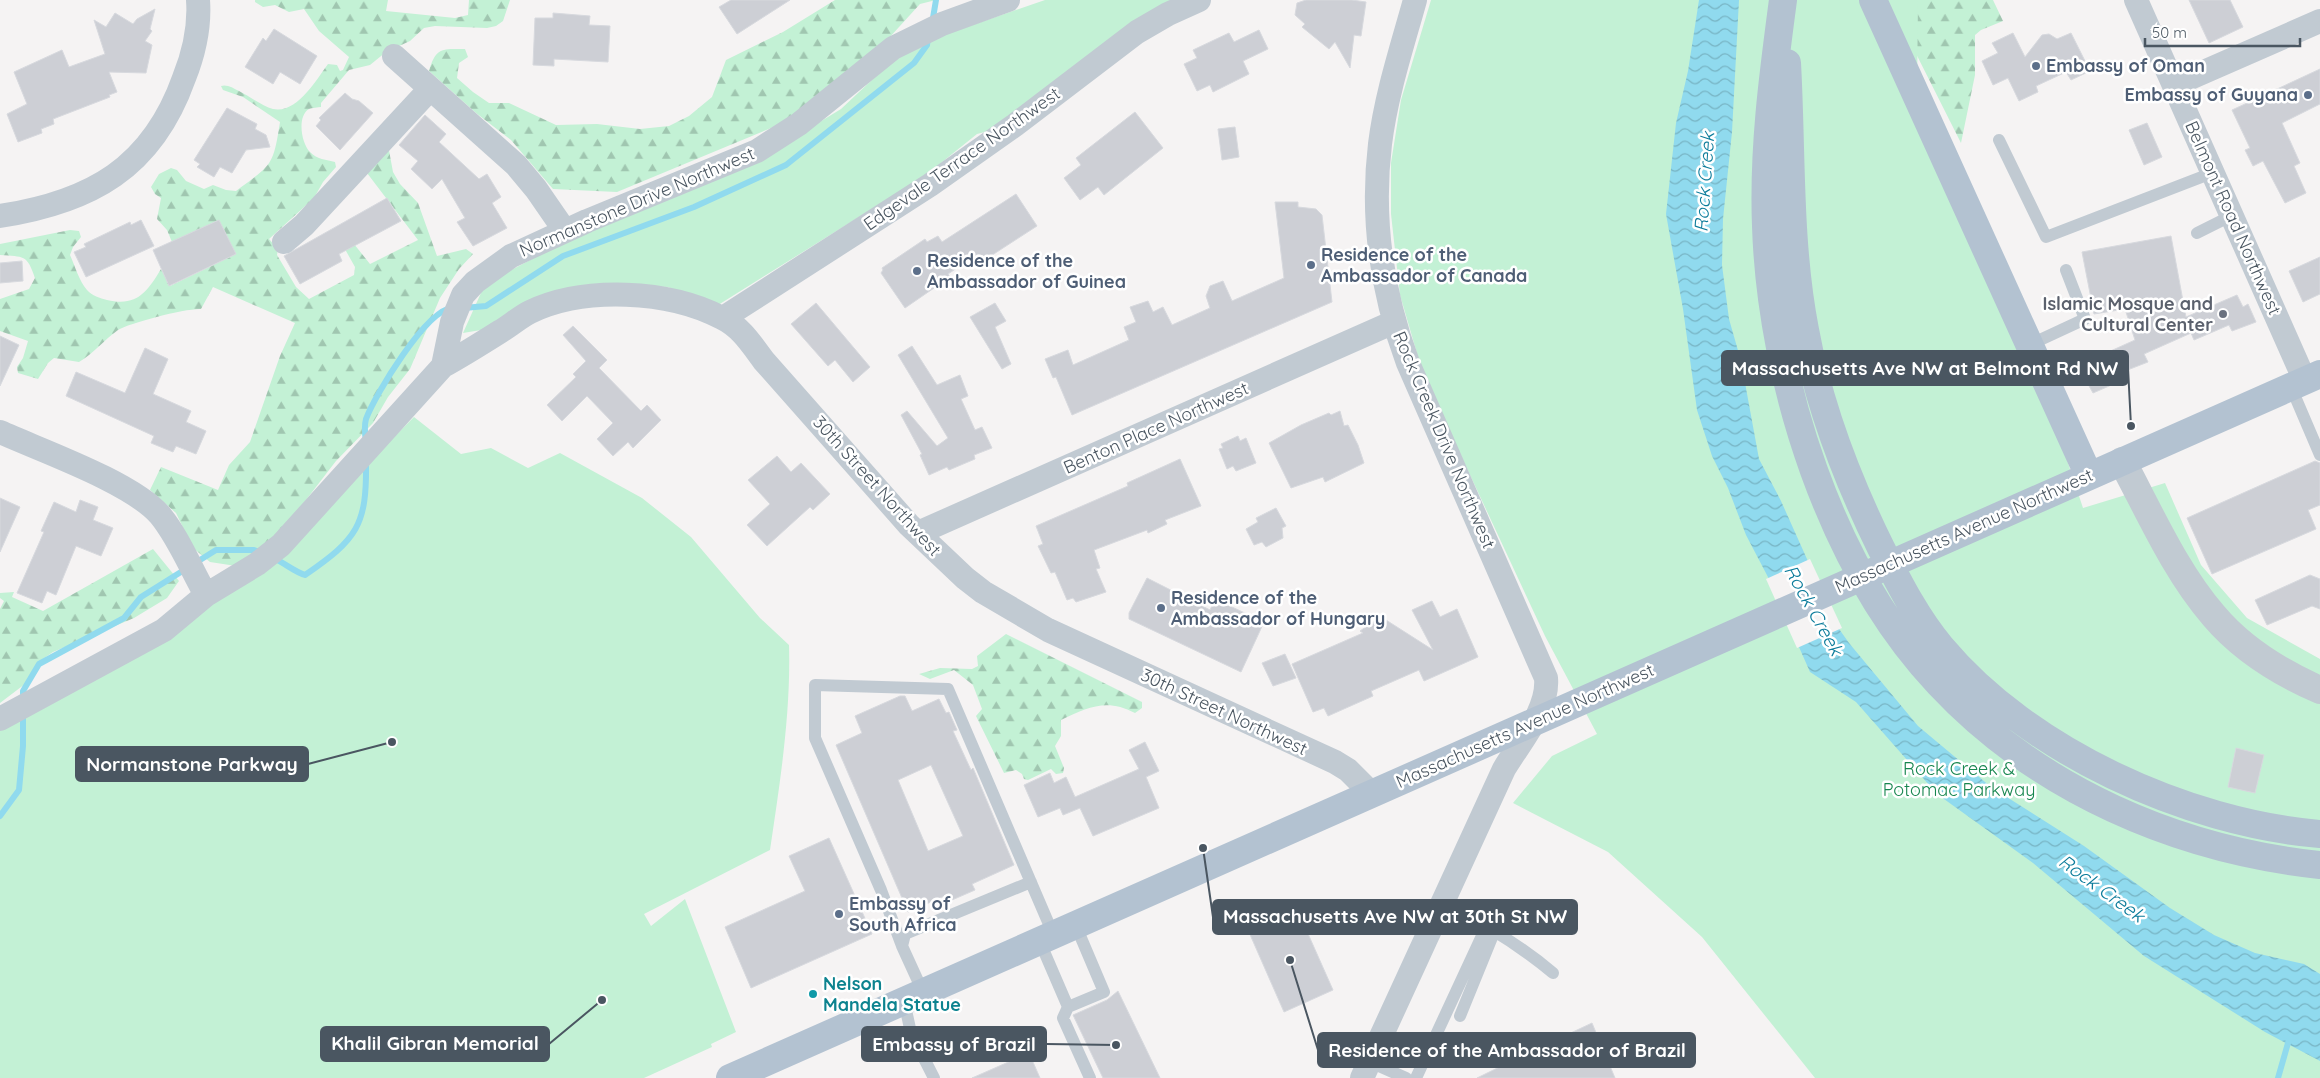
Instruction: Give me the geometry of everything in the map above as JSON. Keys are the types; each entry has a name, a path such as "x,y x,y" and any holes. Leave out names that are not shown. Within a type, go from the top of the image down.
{"main road":[{"path":"1784,0 1791,120 1793,230 1798,286 1811,360 1833,437 1851,484 1903,592 1921,621 1948,655 1992,697 2052,741 2086,762 2123,780 2200,809 2274,828 2320,834"},
{"path":"1784,0 1768,118 1765,179 1766,228 1775,316 1792,401 1819,484 1841,536 1890,623 1933,677 1964,709 2024,758 2072,787 2119,811 2192,839 2259,856 2320,864"},
{"path":"1873,0 2088,476"},
{"name":"Massachusetts Avenue Northwest","path":"730,1078 2305,381"}],"street":[{"path":"0,216 50,207 76,197 119,173 145,148 174,104 184,79 198,30 198,0"},
{"name":"Normanstone Drive Northwest","path":"443,366 452,322 462,299 475,282 511,256 565,231 757,151 799,124 893,48 932,28 1008,0"},
{"name":"Edgevale Terrace Northwest","path":"724,318 930,185 1015,126 1137,32 1168,14 1199,0"},
{"name":"Rock Creek Drive Northwest","path":"1366,1070 1504,769 1533,722 1548,691 1546,678 1408,364 1394,322 1380,255 1376,219 1377,183 1386,108 1415,0"},
{"name":"Belmont Road Northwest","path":"2136,0 2305,381"},
{"path":"2174,85 2320,21"},
{"path":"394,56 516,165 536,189 565,231"},
{"path":"284,242 304,225 430,89"},
{"name":"30th Street Northwest","path":"443,366 529,312 588,295 622,294 654,298 696,306 724,318 743,333 764,361 918,533 965,578 1016,612 1056,634 1335,762 1348,770 1372,794"},
{"name":"Benton Place Northwest","path":"918,533 1394,322"},
{"path":"15,710 106,663 164,630 206,595 257,564 281,544 443,366"},
{"path":"0,432 117,484 143,501 160,516 206,595"},
{"path":"2122,461 2175,560 2214,616 2255,653 2284,672 2320,690"}],"lane":[{"path":"1999,140 2046,237 2212,173"},
{"path":"2197,233 2232,216"},
{"path":"2029,345 2085,319 2066,270"},
{"path":"2305,381 2320,455"},
{"path":"934,1078 912,1034 914,997 902,946 881,890 815,738 815,685 948,689 1031,882 1057,934 1104,992 1068,1007"},
{"path":"902,946 905,934 1031,882"},
{"path":"1444,903 1491,928 1526,950 1553,973"},
{"path":"1460,1016 1491,928"},
{"path":"1416,1078 1491,928"},
{"path":"1057,934 1068,1007 1063,1018 1090,1078"},
{"path":"1366,1070 1406,1078"}],"green space":[{"path":"255,0 388,0 386,11 455,18 468,15 469,0 510,0 503,21 496,26 487,28 435,26 424,28 410,41 386,52 370,65 349,70 321,103 321,107 309,109 305,112 302,130 307,148 315,156 335,162 336,167 323,182 314,198 269,239 278,249 277,255 296,287 309,299 354,275 355,267 337,235 346,234 370,264 418,240 367,173 388,145 393,172 400,184 418,203 437,256 466,249 473,254 459,269 440,298 410,369 388,397 373,423 336,461 272,544 236,566 210,562 193,548 176,513 150,490 161,467 218,490 229,465 250,442 280,356 295,323 213,287 201,309 171,313 124,327 79,362 54,358 48,363 38,379 18,373 17,367 23,358 28,341 0,331 0,299 29,289 35,278 30,265 24,258 0,255 0,244 70,230 79,231 81,237 73,247 70,255 77,273 89,292 99,298 117,302 140,296 151,285 161,269 170,286 236,254 172,242 167,230 157,219 161,198 155,194 151,187 159,174 171,168 177,170 186,181 204,189 213,185 226,190 236,191 269,163 275,148 280,122 243,97 223,90 221,86 226,86 243,93 269,108 282,109 298,101 312,87 328,64 337,65 340,71 343,70 349,57 319,31 304,9 289,12 275,5 263,7 255,2"},
{"path":"835,0 936,0 920,4 889,38 783,123 617,192 553,189 511,140 476,113 429,71 437,53 451,49 465,49 468,57 459,63 457,78 489,103 509,103 556,125 597,124 640,129 669,126 689,116 712,97 726,60 783,32"},
{"path":"1045,0 1174,0 1011,125 977,134 926,175 715,307 668,287 598,284 499,327 463,333 485,284 551,249 759,159 841,109 906,48"},
{"name":"Rock Creek & Potomac Parkway","path":"1431,0 1918,0 1917,93 2058,433 2083,508 2165,483 2201,565 2247,618 2320,659 2320,1078 1815,1078 1702,937 1608,852 1513,803 1552,756 1597,734 1545,636 1423,374 1400,295 1391,214 1391,163 1401,100"},
{"path":"1889,0 1993,0 2003,21 1981,30 1975,35 1975,75 1961,143"},
{"path":"414,417 461,454 491,448 528,468 560,453 642,498 691,537 760,618 789,645 787,722 770,850 644,914 651,926 685,899 736,1032 711,1044 712,1047 644,1078 0,1078 0,725 46,705 344,487"},
{"path":"153,549 179,581 167,598 134,618 53,652 37,663 25,684 0,703 0,609 4,601 0,598 0,593 14,592 12,597 43,611"},
{"path":"1006,634 1142,702 1142,708 1135,713 1115,706 1098,706 1080,711 1061,720 1061,736 1055,746 1064,768 1063,773 1056,774 1051,769 1028,780 1024,779 1022,774 1016,770 1004,773 976,716 982,709 973,685 954,670 930,679 919,674 940,668 972,669 978,666 977,656"}],"water":[{"name":"Rock Creek","path":"1699,0 1739,0 1732,132 1723,219 1722,265 1729,319 1741,361 1759,459 1781,501 1837,626 1918,726 1991,787 2084,846 2170,908 2214,935 2255,953 2304,964 2320,974 2320,1061 2265,1032 2144,956 2033,863 1937,794 1856,702 1810,672 1769,579 1746,535 1728,488 1712,456 1697,410 1683,309 1666,214 1676,123 1688,71"}],"pier":[{"path":"1810,559 1842,628 1797,648 1766,579"}],"building":[{"path":"731,0 790,0 737,34 719,7"},
{"path":"1306,0 1352,0 1366,2 1361,36 1354,35 1350,68 1335,42 1329,49 1302,27 1305,24 1295,15 1297,3"},
{"path":"2189,0 2230,0 2243,27 2209,43"},
{"path":"155,9 150,29 152,31 145,41 152,45 146,73 109,72 117,92 109,95 110,97 53,119 54,124 41,129 42,133 18,142 7,114 27,104 14,72 62,50 69,67 105,54 94,20 106,27 115,13 133,24 137,19"},
{"path":"553,13 590,16 589,25 610,26 608,62 554,59 554,66 533,65 535,18 553,18"},
{"path":"274,29 317,56 300,84 280,72 273,84 245,67 263,38 266,41"},
{"path":"1259,30 1268,49 1243,61 1249,74 1213,92 1210,85 1197,91 1184,64 1197,58 1193,50 1229,33 1234,42"},
{"name":"Embassy of Oman","path":"2013,33 2025,57 2042,35 2049,34 2057,39 2071,33 2090,71 2071,80 2066,72 2036,86 2038,92 2019,101 2008,78 1993,85 1982,61 1998,53 1992,43"},
{"path":"2320,69 2320,104 2282,123 2300,163 2294,166 2306,193 2285,203 2263,161 2253,166 2245,150 2250,148 2232,110"},
{"path":"345,93 352,99 359,101 373,113 340,150 316,126 321,120 319,118"},
{"path":"227,108 257,124 255,129 266,135 270,147 246,150 232,173 220,167 214,177 197,167 200,164 194,160"},
{"path":"1135,112 1163,148 1104,195 1098,187 1080,200 1064,178 1081,165 1076,158"},
{"path":"425,115 446,134 439,142 479,179 487,174 501,197 492,203 507,228 473,246 457,222 465,218 442,179 432,189 411,169 418,161 399,145"},
{"path":"2147,123 2162,157 2144,165 2129,130"},
{"path":"1235,127 1239,157 1222,160 1218,129"},
{"path":"1016,194 1037,226 983,261 978,254 948,274 950,277 905,308 881,273 882,268 925,239 927,242 938,236 942,242"},
{"path":"387,198 401,221 339,254 342,261 300,284 284,256"},
{"path":"1275,202 1298,202 1298,207 1316,209 1322,215 1332,302 1072,415 1056,377 1053,378 1045,359 1068,350 1073,365 1129,340 1124,327 1136,322 1130,307 1148,301 1153,312 1163,307 1172,325 1210,308 1206,296 1210,286 1223,281 1232,301 1284,278"},
{"path":"141,220 154,246 86,277 74,252 86,247 84,244 130,222 131,225"},
{"path":"219,220 236,254 169,286 153,250"},
{"name":"Islamic Mosque and Cultural Center","path":"2171,236 2186,317 2237,295 2243,307 2248,304 2256,322 2232,331 2229,325 2194,340 2191,333 2144,354 2148,362 2112,376 2116,383 2093,393 2084,377 2090,374 2084,363 2135,340 2125,309 2094,314 2082,252"},
{"path":"2320,257 2320,294 2303,302 2289,271"},
{"path":"22,261 23,281 0,283 0,263"},
{"path":"816,303 870,367 853,382 835,360 828,366 791,324"},
{"path":"995,303 1006,321 995,327 1011,364 1002,369 970,317"},
{"path":"573,326 607,360 599,368 641,411 647,405 661,420 633,448 628,442 613,456 597,439 613,423 587,396 562,421 547,405 576,377 573,374 586,361 563,335"},
{"path":"0,336 19,345 0,386"},
{"path":"912,346 937,385 960,375 968,396 961,399 975,430 982,427 992,448 974,455 975,459 949,470 947,467 929,475 920,455 922,454 901,415 907,411 937,446 948,438 898,355"},
{"path":"145,348 168,359 153,394 191,411 186,422 206,431 196,454 176,446 173,452 151,443 154,436 66,396 76,372 125,393"},
{"path":"1340,411 1344,426 1348,425 1364,463 1325,482 1323,477 1291,488 1269,443 1301,425 1329,413 1331,415"},
{"path":"1238,436 1240,441 1246,438 1256,463 1236,471 1233,466 1227,469 1219,449 1223,448 1221,444"},
{"path":"777,456 791,472 801,463 830,494 813,510 810,507 767,546 747,525 770,504 748,480"},
{"path":"1180,459 1201,506 1165,520 1167,524 1148,533 1147,530 1094,550 1100,568 1096,569 1106,592 1076,602 1073,598 1067,600 1055,572 1051,573 1038,546 1043,544 1036,526 1128,486 1127,483"},
{"path":"2315,461 2320,463 2320,505 2308,510 2316,529 2212,574 2187,518"},
{"path":"0,498 20,507 0,552"},
{"path":"80,500 98,507 93,520 113,528 101,556 76,546 56,595 47,591 42,603 17,593 44,532 41,531 54,502 76,512"},
{"path":"1276,508 1286,526 1282,528 1283,538 1266,547 1262,542 1254,545 1246,529 1258,522 1256,518"},
{"path":"2310,575 2320,579 2320,609 2312,606 2267,625 2255,600"},
{"path":"1147,578 1210,610 1215,599 1264,622 1241,672 1129,619 1129,613"},
{"path":"1432,601 1440,617 1457,609 1478,657 1424,681 1419,670 1371,691 1373,696 1328,716 1324,708 1313,712 1292,664 1363,633 1360,631 1376,620 1386,620 1433,650 1412,610"},
{"path":"1285,654 1296,678 1273,686 1262,663"},
{"path":"900,696 905,696 912,711 939,699 946,713 949,712 957,730 953,731 971,770 973,768 1014,865 972,884 975,890 952,900 949,894 908,912 836,745 862,733 855,716","holes":["931,765 963,836 928,851 898,780"]},
{"path":"1145,742 1159,771 1146,777 1159,808 1093,836 1080,808 1063,815 1060,808 1038,817 1024,785 1050,773 1054,783 1066,777 1075,797 1139,769 1129,750"},
{"path":"2236,748 2264,755 2255,793 2228,787"},
{"name":"Embassy of South Africa","path":"829,838 872,934 751,988 725,927 805,891 789,856"},
{"path":"1297,909 1333,990 1284,1012 1248,930"},
{"path":"1118,991 1160,1078 1103,1078 1073,1015 1107,1000"},
{"path":"1592,1023 1615,1078 1477,1078 1526,1054"},
{"path":"1029,1053 1040,1078 972,1078"}],"waterway":[{"path":"932,24 936,0"},
{"path":"464,308 486,306 563,256 694,207 786,165 914,63 927,45 928,38"},
{"path":"366,442 366,419 390,374 429,323 441,312 452,308"},
{"path":"273,558 305,575 337,551 355,529 361,516 366,484 366,462"},
{"path":"23,701 23,691 39,664 124,618 141,597 216,550 254,550 262,553"},
{"path":"0,816 19,790 23,746 23,711"},
{"path":"2278,1078 2290,1036"}],"place":[{"name":"Embassy of Oman","path":"2036,66"},
{"name":"Embassy of Guyana","path":"2308,95"},
{"name":"Residence of the Ambassador of Canada","path":"1311,265"},
{"name":"Residence of the Ambassador of Guinea","path":"917,271"},
{"name":"Islamic Mosque and Cultural Center","path":"2223,314"},
{"name":"Massachusetts Ave NW at Belmont Rd NW","path":"2131,426"},
{"name":"Residence of the Ambassador of Hungary","path":"1161,608"},
{"name":"Normanstone Parkway","path":"392,742"},
{"name":"Massachusetts Ave NW at 30th St NW","path":"1203,848"},
{"name":"Embassy of South Africa","path":"839,914"},
{"name":"Residence of the Ambassador of Brazil","path":"1290,960"},
{"name":"Nelson Mandela Statue","path":"813,994"},
{"name":"Khalil Gibran Memorial","path":"602,1000"},
{"name":"Embassy of Brazil","path":"1116,1045"}]}
